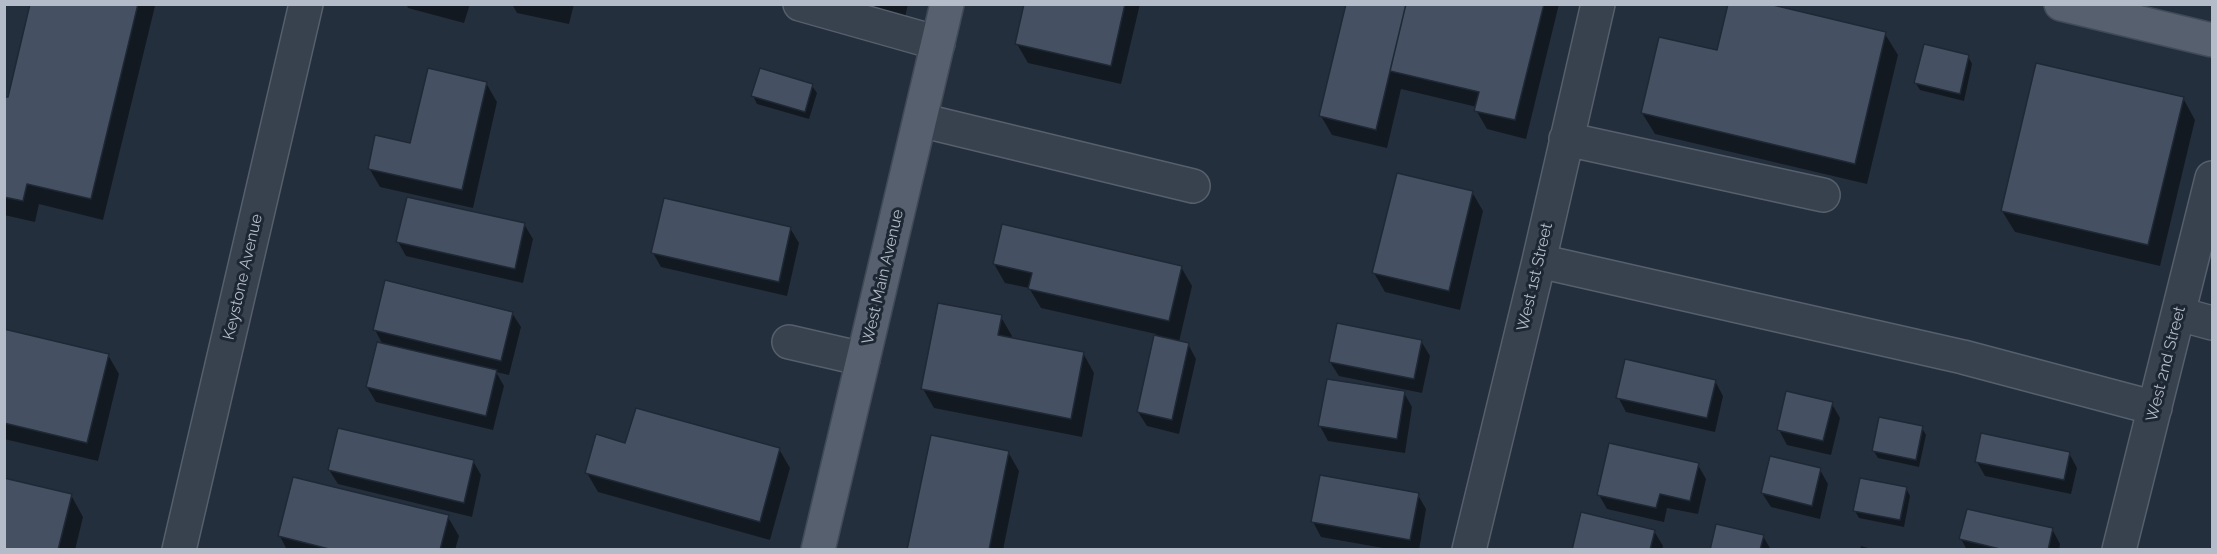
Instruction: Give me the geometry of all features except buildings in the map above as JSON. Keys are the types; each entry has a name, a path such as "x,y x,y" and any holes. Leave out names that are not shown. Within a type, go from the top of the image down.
{"main road":[{"name":"West Main Avenue","path":"818,549 948,4"},
{"path":"2061,4 2212,40"}],"street":[{"name":"Keystone Avenue","path":"179,549 306,4"},
{"path":"800,4 938,44"},
{"name":"West 1st Street","path":"1469,549 1598,4"},
{"path":"921,120 1192,186"},
{"path":"1566,140 1823,195"},
{"name":"West 2nd Street","path":"2119,549 2212,178"},
{"path":"1539,261 1963,357 2155,408"},
{"path":"2179,314 2212,323"},
{"path":"789,342 863,359"}]}
